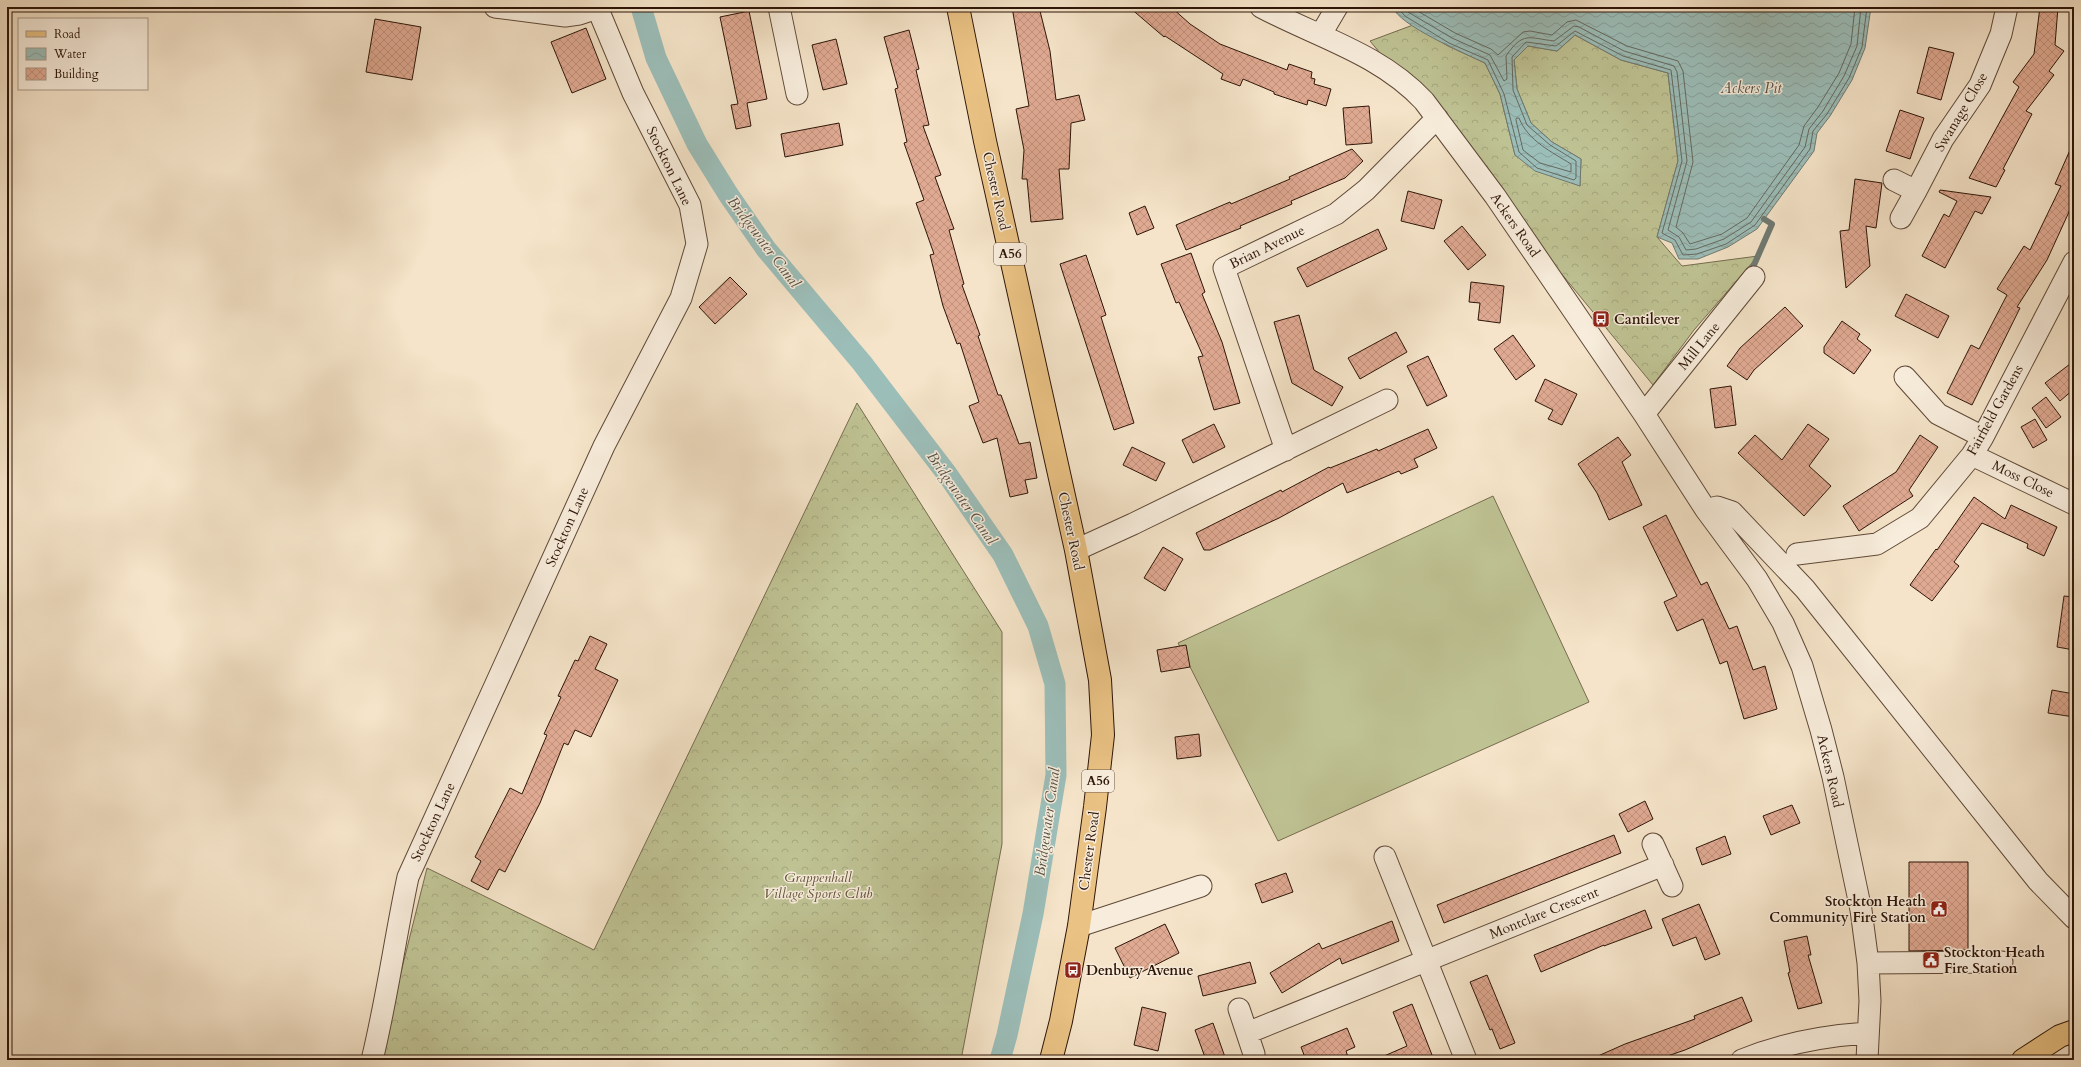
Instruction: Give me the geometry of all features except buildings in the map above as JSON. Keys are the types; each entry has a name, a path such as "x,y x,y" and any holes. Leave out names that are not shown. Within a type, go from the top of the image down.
{"main road":[{"name":"Chester Road","path":"958,7 985,141 1076,550 1100,680 1103,735 1095,807 1078,926 1061,1021 1051,1060"},
{"path":"2023,1060 2060,1036 2074,1030"}],"street":[{"path":"495,7 565,16 579,14 597,7"},
{"name":"Stockton Lane","path":"372,1060 380,1026 395,934 408,877 604,446 681,298 697,244 690,205 633,93 597,7"},
{"path":"779,7 797,94"},
{"name":"Ackers Road","path":"1261,7 1359,52 1385,68 1410,87 1437,118 1495,196 1644,414 1706,510 1757,579 1783,623 1802,666 1833,777 1861,910 1868,963 1870,1001 1867,1033 1867,1060"},
{"path":"1320,34 1337,7"},
{"name":"Swanage Close","path":"1901,218 1943,139 1980,85 2001,34 2007,7"},
{"name":"Brian Avenue","path":"1286,450 1224,268 1336,214 1366,190 1437,118"},
{"path":"1894,180 1916,191"},
{"name":"Fairfield Gardens","path":"1797,554 1877,544 1920,518 1972,455 1983,437 2074,262"},
{"name":"Mill Lane","path":"1644,414 1754,277"},
{"path":"1905,377 1938,414 1983,437"},
{"path":"1076,550 1133,524 1387,400"},
{"name":"Moss Close","path":"1972,455 2074,504"},
{"path":"1706,510 1717,507 1732,512 1775,556 1805,590 2038,881 2074,918"},
{"path":"1653,844 1672,886"},
{"path":"1386,857 1466,1060"},
{"name":"Montclare Crescent","path":"1247,1033 1663,865"},
{"path":"1078,926 1201,886"},
{"path":"1868,963 2002,962"},
{"path":"1240,1009 1254,1054"},
{"path":"1742,1060 1768,1050 1810,1039 1867,1033"}],"green space":[{"path":"1413,25 1448,46 1485,63 1500,94 1515,155 1580,186 1581,159 1552,142 1531,123 1517,89 1514,60 1528,46 1557,51 1575,35 1621,60 1668,73 1678,161 1657,237 1682,266 1758,256 1694,330 1653,385 1370,41"},
{"name":"Grappenhall Village Sports Club","path":"857,403 1002,632 1002,844 961,1060 379,1060 427,868 594,950"},
{"path":"1493,496 1589,702 1278,841 1178,643"}],"water":[{"name":"Ackers Pit","path":"1393,7 1871,7 1865,48 1852,80 1830,116 1817,133 1814,151 1757,229 1728,247 1698,259 1679,259 1672,243 1657,237 1678,161 1668,73 1621,60 1575,35 1557,51 1528,46 1514,60 1517,89 1531,123 1552,142 1581,159 1580,186 1535,171 1515,155 1500,94 1485,63 1419,30 1407,22"}],"waterway":[{"name":"Bridgewater Canal","path":"641,7 656,58 697,144 728,194 766,249 862,363 947,474 1003,555 1038,626 1055,684 1056,775 1033,914 1007,1035 1000,1060"},
{"path":"1748,273 1754,265 1772,224 1764,219"}],"place":[{"name":"Cantilever","path":"1601,319"},
{"name":"Stockton Heath Community Fire Station","path":"1939,909"},
{"name":"Stockton Heath Fire Station","path":"1931,960"},
{"name":"Denbury Avenue","path":"1073,970"}]}
